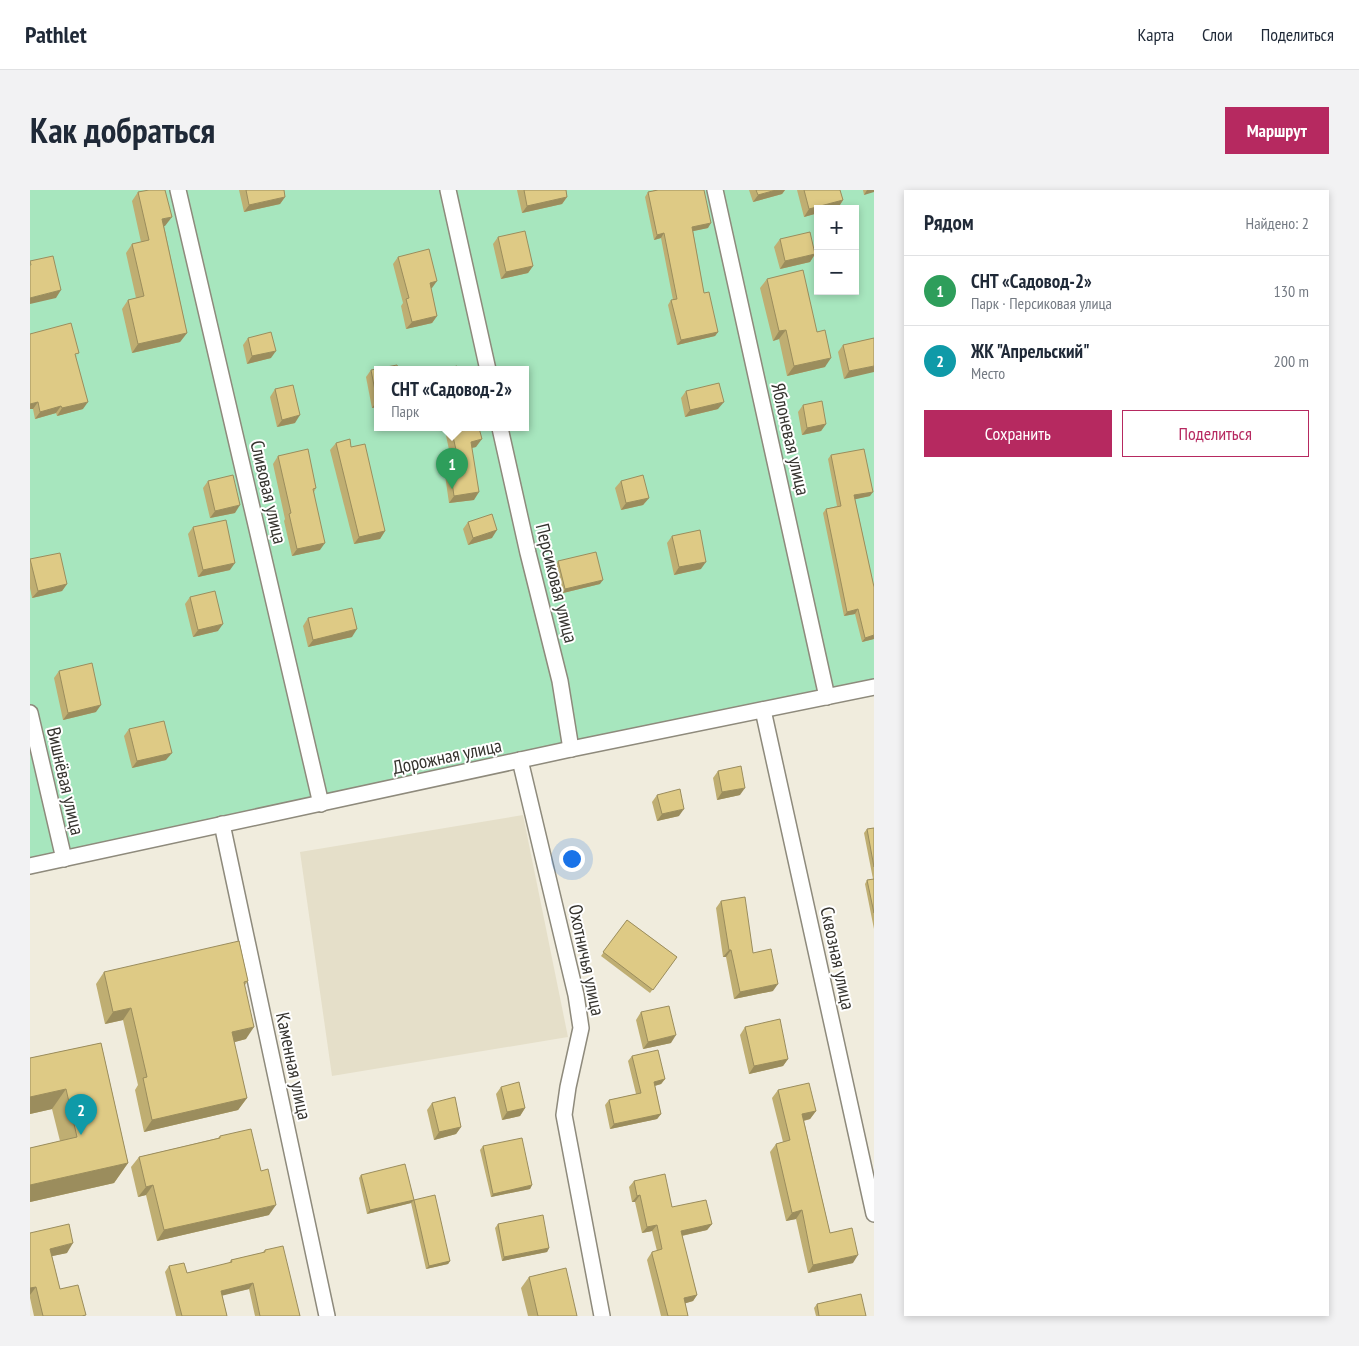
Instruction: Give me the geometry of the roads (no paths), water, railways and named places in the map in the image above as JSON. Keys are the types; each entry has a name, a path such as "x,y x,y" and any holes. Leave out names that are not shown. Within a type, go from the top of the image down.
{"street":[{"name":"Сливовая улица","path":"178,190 321,804"},
{"path":"448,190 487,366"},
{"name":"Яблоневая улица","path":"715,190 827,697"},
{"name":"Персиковая улица","path":"501,431 528,553 560,681 571,749"},
{"name":"Дорожная улица","path":"30,866 571,749 874,687"},
{"name":"Сквозная улица","path":"763,710 874,1214"},
{"name":"Вишнёвая улица","path":"30,713 64,859"},
{"name":"Охотничья улица","path":"520,760 576,995 581,1028 564,1115 602,1316"},
{"name":"Каменная улица","path":"222,824 327,1316"}],"place":[{"name":"СНТ «Садовод-2»","path":"452,489"},
{"name":"ЖК \"Апрельский\"","path":"81,1135"}]}
